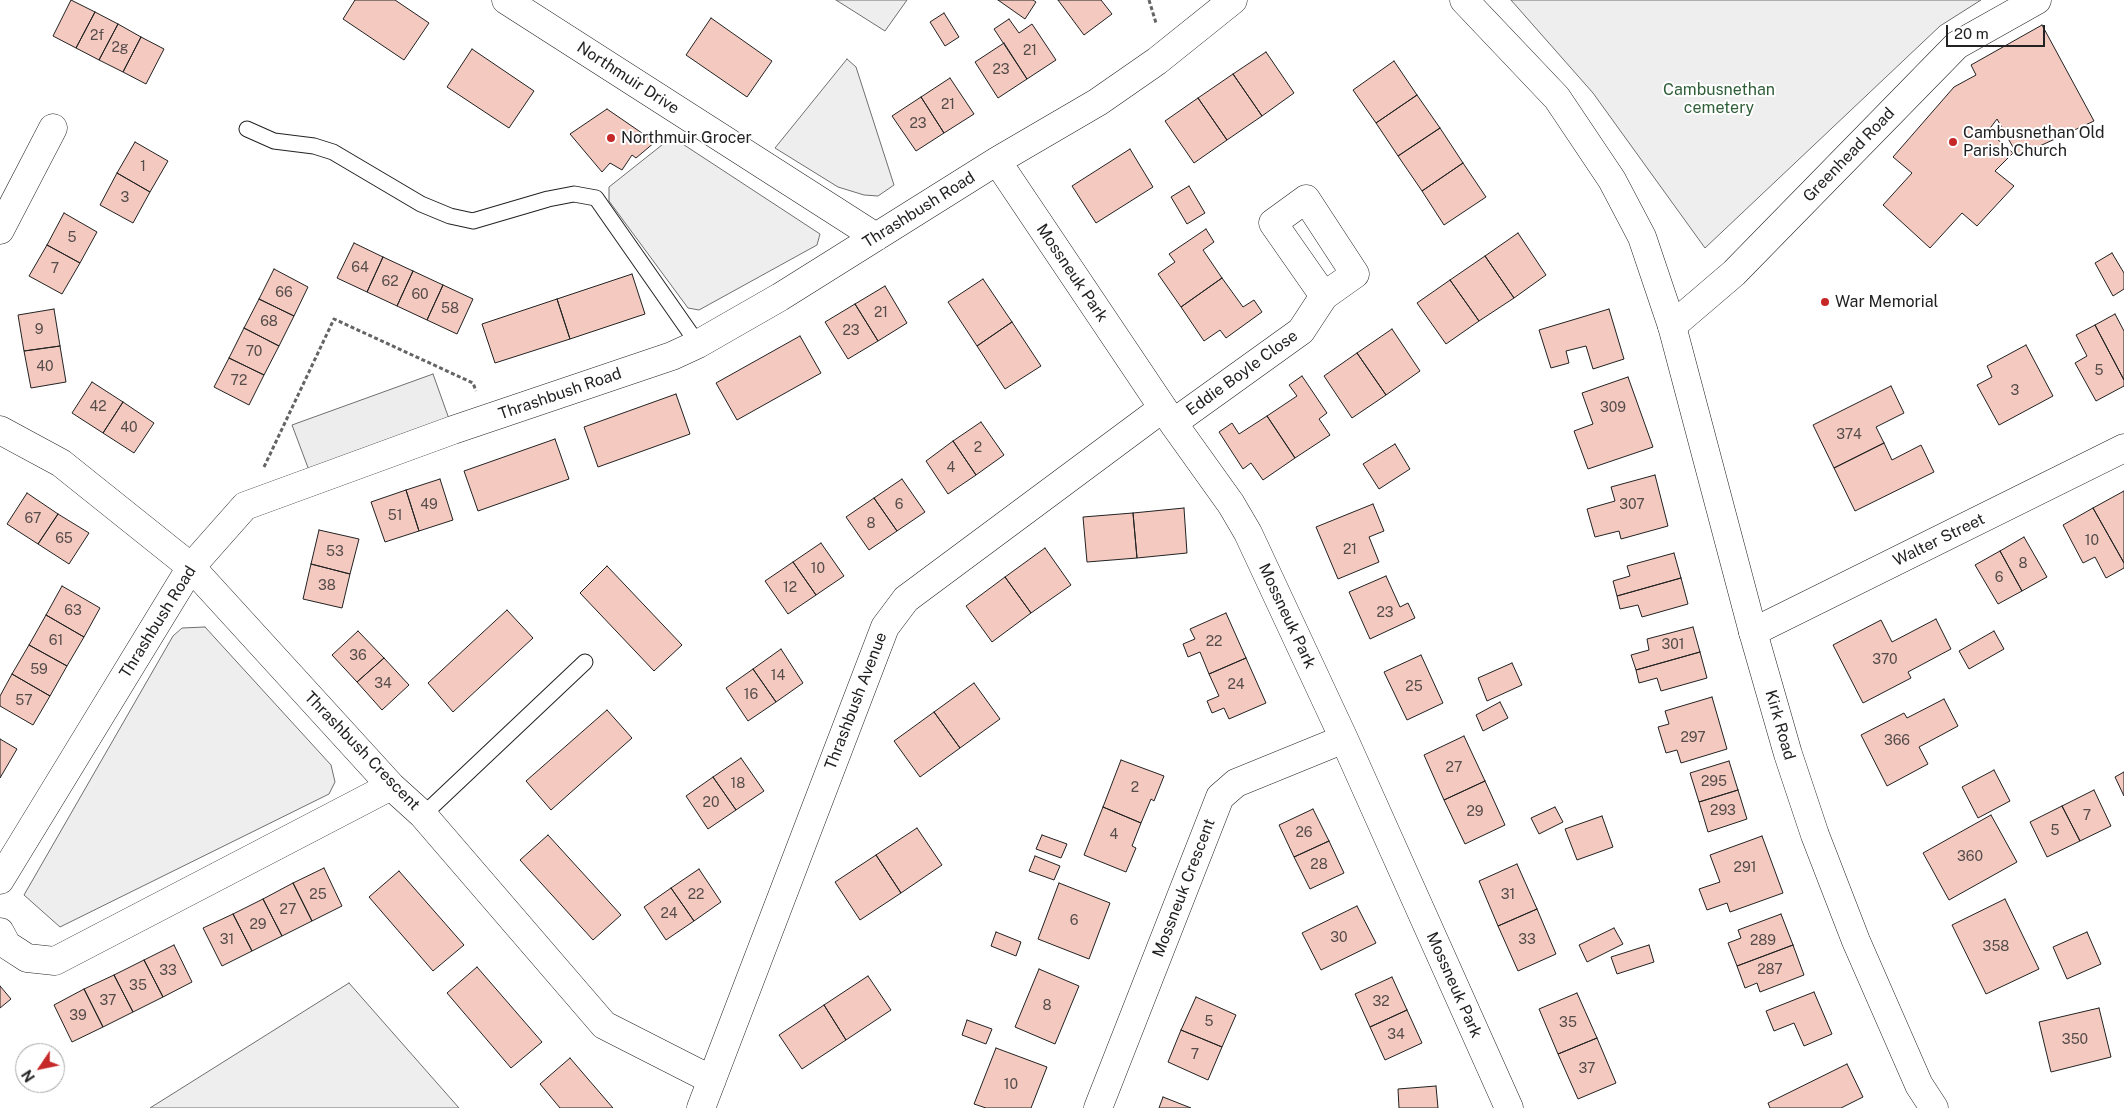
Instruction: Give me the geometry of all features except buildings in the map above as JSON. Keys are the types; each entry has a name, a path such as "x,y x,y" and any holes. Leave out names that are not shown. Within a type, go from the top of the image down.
{"street":[{"name":"Northmuir Drive","path":"506,0 876,237"},
{"name":"Thrashbush Road","path":"0,880 191,567 245,506 486,419 672,356 698,344 780,297 997,161 1105,97 1157,62 1233,0"},
{"name":"Kirk Road","path":"1464,0 1557,98 1612,180 1642,237 1672,326 1753,632 1788,754 1815,835 1860,950 1919,1085 1934,1108"},
{"name":"Greenhead Road","path":"1672,326 1734,273 1957,45 2037,0"},
{"path":"0,230 53,128"},
{"name":"Mossneuk Park","path":"997,161 1168,415 1231,504 1248,533 1344,739 1509,1108"},
{"name":"Eddie Boyle Close","path":"1168,415 1301,331 1324,296"},
{"name":"Thrashbush Avenue","path":"701,1108 885,626 906,599 1168,415"},
{"name":"Thrashbush Crescent","path":"0,430 61,463 191,567 392,786 423,815 604,1024 712,1080"},
{"name":"Walter Street","path":"1753,632 2124,448"},
{"name":"Mossneuk Crescent","path":"1098,1108 1220,797 1236,783 1344,739"},
{"path":"0,932 8,945 27,958 55,961 392,786"}],"lane":[{"path":"247,129 274,141 314,146 333,152 421,204 450,216 473,221 548,199 574,194 596,198 698,344"},
{"path":"423,815 585,662"}],"path":[{"path":"245,506 334,319 473,383 486,419"}],"green space":[{"path":"836,0 907,0 885,31"},
{"name":"Cambusnethan cemetery","path":"1511,0 1981,0 1940,26 1705,248 1593,93"},
{"path":"847,59 856,67 894,185 878,196 864,195 838,187 775,148"},
{"path":"672,137 820,234 817,245 699,310 688,308 609,201 609,187"},
{"path":"205,627 331,765 335,782 329,794 60,927 24,895 173,636 182,628"},
{"path":"349,983 459,1108 150,1108"}],"shaded area":[{"path":"433,374 453,430 313,481 292,425"}],"place":[{"name":"Northmuir Grocer","path":"611,138"},
{"name":"Cambusnethan Old Parish Church","path":"1953,142"},
{"name":"War Memorial","path":"1825,302"}]}
